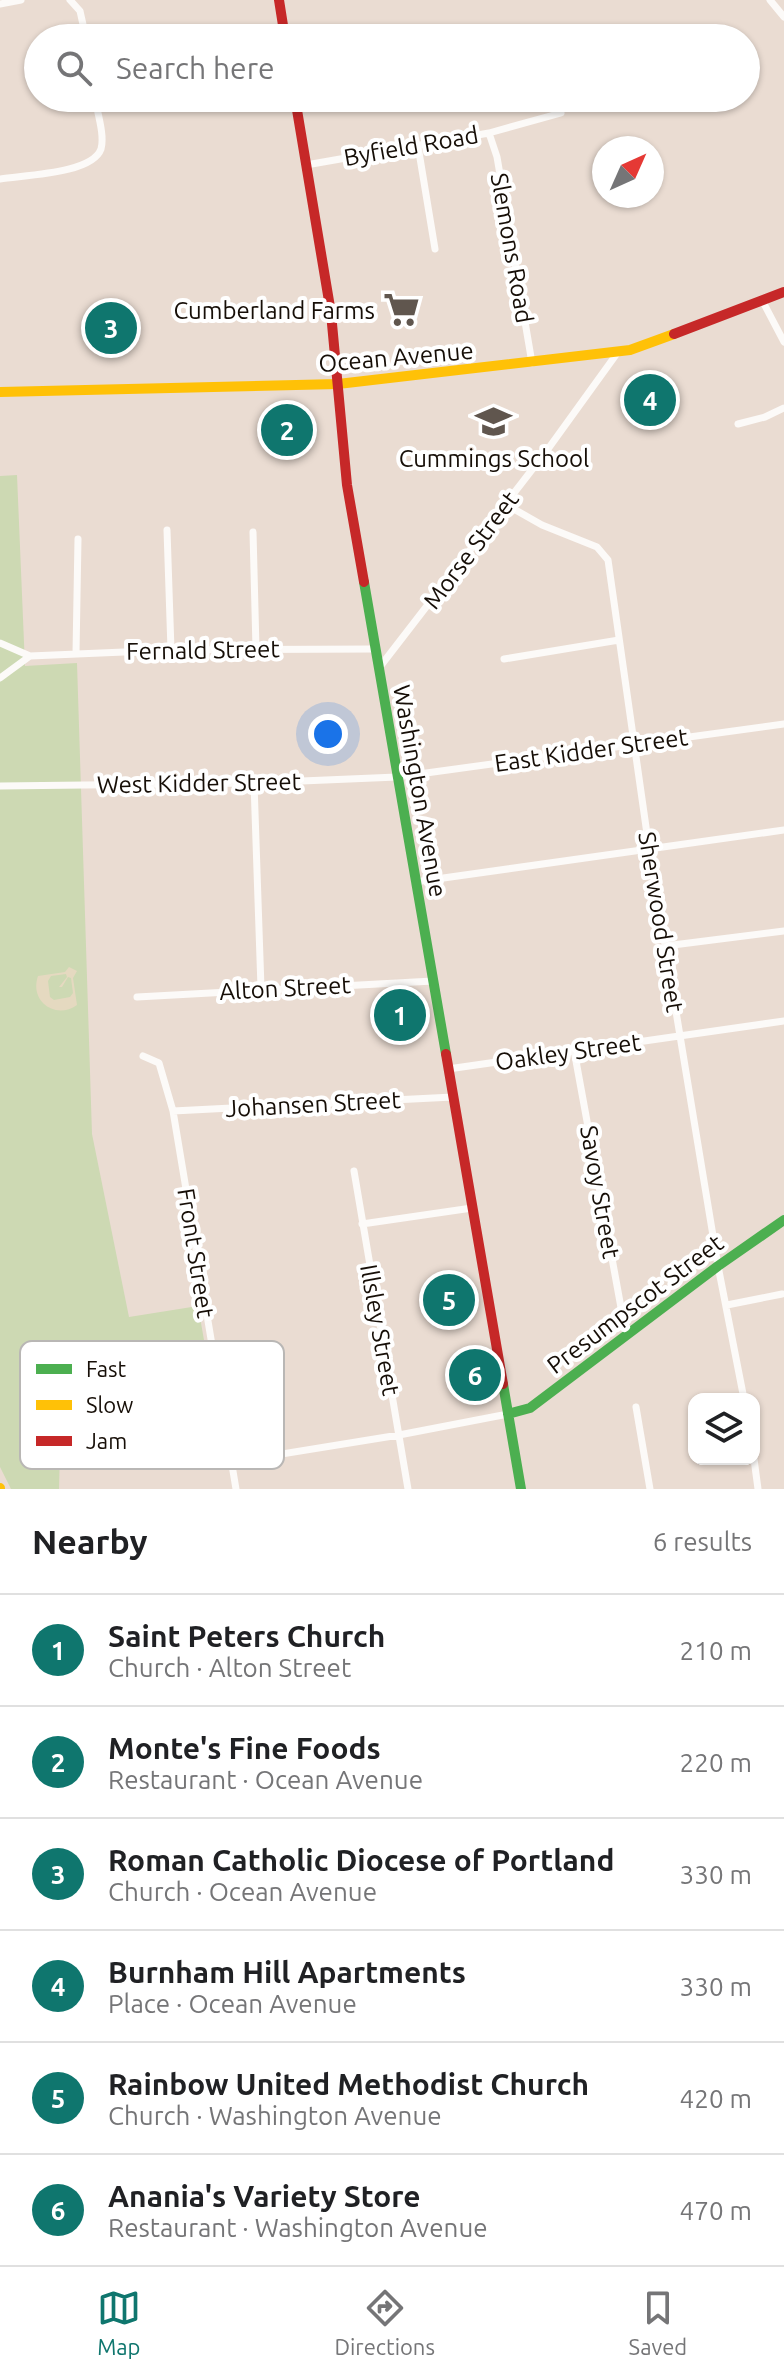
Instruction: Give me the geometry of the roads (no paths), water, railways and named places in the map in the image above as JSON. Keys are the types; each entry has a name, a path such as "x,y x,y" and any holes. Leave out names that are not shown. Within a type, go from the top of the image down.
{"main road":[{"path":"279,0 283,24"},
{"name":"Washington Avenue","path":"297,112 331,313 347,485 521,1489"},
{"name":"Ocean Avenue","path":"0,392 338,384 532,363 645,346 784,292"},
{"name":"Presumpscot Street","path":"508,1414 530,1408 784,1220"}],"street":[{"path":"0,4 21,0"},
{"path":"70,0 80,11 83,24"},
{"path":"770,0 784,17"},
{"path":"0,179 76,168 95,158 101,150 102,140 97,112"},
{"name":"Byfield Road","path":"306,165 489,133 561,113"},
{"name":"Slemons Road","path":"489,133 497,157 532,363"},
{"path":"418,146 435,249"},
{"path":"762,300 784,342"},
{"name":"Morse Street","path":"379,668 618,352"},
{"path":"738,424 784,408"},
{"name":"Sherwood Street","path":"505,504 542,525 604,552 610,569 649,848 718,1266 743,1393"},
{"path":"167,530 171,650"},
{"path":"253,532 256,649"},
{"path":"76,653 78,539"},
{"path":"504,659 619,640"},
{"name":"Fernald Street","path":"0,643 30,656 171,650 376,649"},
{"path":"0,678 30,656"},
{"name":"East Kidder Street","path":"397,777 784,724"},
{"name":"West Kidder Street","path":"0,786 254,783 397,777"},
{"path":"254,783 261,988"},
{"path":"415,882 784,830"},
{"path":"665,946 784,931"},
{"name":"Alton Street","path":"137,997 433,981"},
{"name":"Oakley Street","path":"448,1069 784,1021"},
{"name":"Savoy Street","path":"574,1050 626,1335"},
{"name":"Front Street","path":"143,1056 159,1063 173,1111 212,1341"},
{"name":"Johansen Street","path":"173,1111 453,1097"},
{"name":"Illsley Street","path":"354,1171 408,1489"},
{"path":"362,1224 472,1208"},
{"path":"727,1305 782,1294"},
{"path":"636,1407 650,1489"},
{"path":"284,1454 508,1414"},
{"path":"755,1465 758,1489"},
{"name":"Front Street","path":"233,1469 236,1489"}],"place":[{"name":"Cumberland Farms","path":"401,310"},
{"name":"Roman Catholic Diocese of Portland","path":"111,328"},
{"name":"Burnham Hill Apartments","path":"650,400"},
{"name":"Cummings School","path":"494,421"},
{"name":"Monte's Fine Foods","path":"287,430"},
{"name":"Saint Peters Church","path":"400,1015"},
{"name":"Rainbow United Methodist Church","path":"449,1300"},
{"name":"Anania's Variety Store","path":"475,1375"}]}
